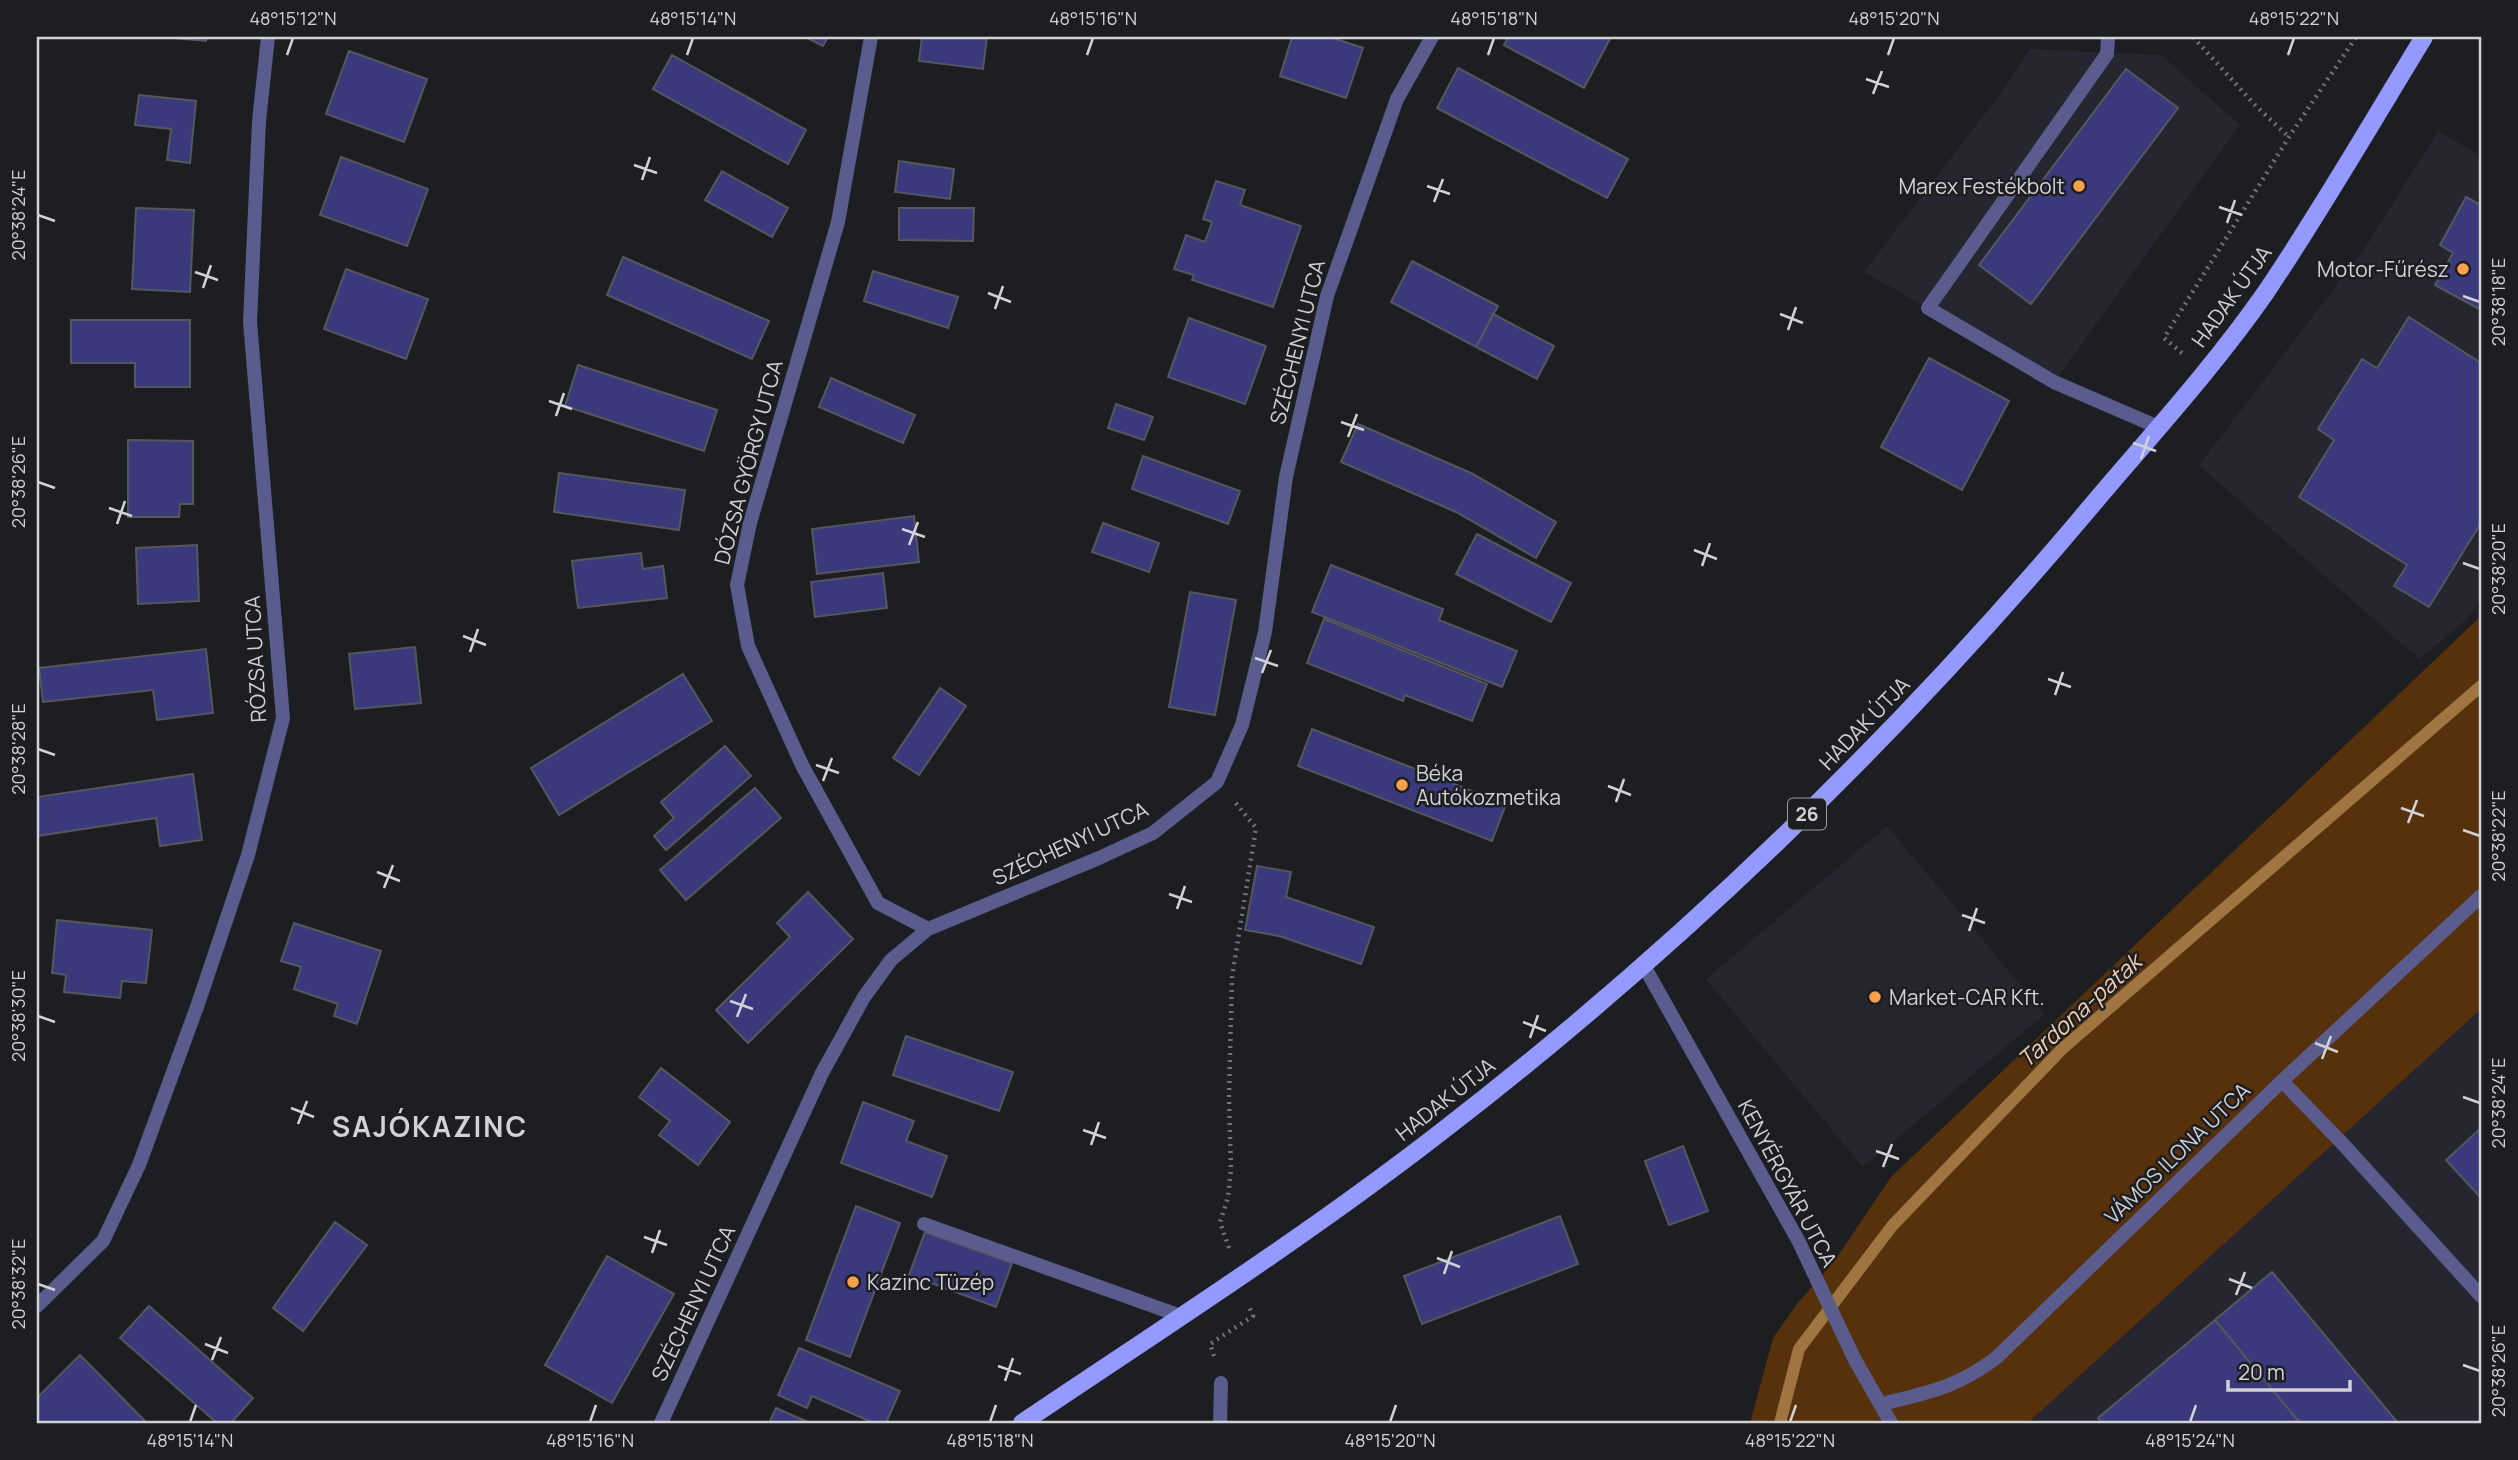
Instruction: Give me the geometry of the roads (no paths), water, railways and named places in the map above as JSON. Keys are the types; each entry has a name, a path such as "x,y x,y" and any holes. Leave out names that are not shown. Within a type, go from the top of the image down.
{"main road":[{"name":"HADAK ÚTJA","path":"1022,1423 1238,1277 1439,1134 1644,966 1843,779 2006,607 2204,372 2264,294 2424,37"}],"street":[{"name":"RÓZSA UTCA","path":"37,1306 103,1241 139,1165 198,1004 248,855 283,718 250,322 260,121 268,37"},
{"name":"DÓZSA GYÖRGY UTCA","path":"872,37 838,222 750,523 737,585 748,646 802,765 878,903 928,929"},
{"name":"SZÉCHENYI UTCA","path":"660,1423 822,1073 864,997 891,960 928,929 1099,858 1153,832 1217,782 1242,725 1265,632 1286,477 1327,296 1397,99 1432,37"},
{"path":"2108,37 2107,54 1928,308 2054,382 2158,427"},
{"name":"VÁMOS ILONA UTCA","path":"1882,1404 1943,1389 1971,1377 1996,1358 2282,1081 2481,896"},
{"name":"KENYÉRGYÁR UTCA","path":"1644,966 1798,1240 1855,1360 1891,1423"},
{"path":"2282,1081 2481,1296"},
{"path":"924,1224 1181,1316"},
{"path":"1220,1423 1221,1383"}],"waterway":[{"name":"Tardona-patak","path":"1780,1423 1799,1349 1892,1226 2062,1049 2481,686"}],"place":[{"name":"Marex Festékbolt","path":"2079,186"},
{"name":"Motor-Fűrész","path":"2463,269"},
{"name":"Béka Autókozmetika","path":"1402,785"},
{"name":"Market-CAR Kft.","path":"1875,997"},
{"name":"Kazinc Tüzép","path":"853,1282"}],"district":[{"name":"SAJÓKAZINC","path":"430,1126"}]}
